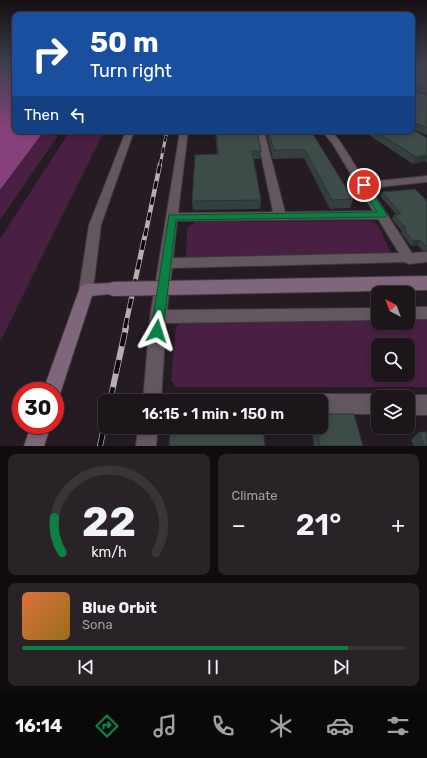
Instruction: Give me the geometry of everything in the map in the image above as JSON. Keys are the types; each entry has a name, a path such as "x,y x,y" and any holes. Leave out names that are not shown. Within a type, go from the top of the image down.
{"street":[{"path":"55,382 86,290 95,225 129,134"},
{"path":"152,394 158,317 184,134"},
{"path":"261,134 280,216"},
{"path":"329,134 336,142 364,185 409,259"},
{"path":"364,185 427,179"},
{"path":"172,217 383,215"},
{"path":"166,263 409,259 427,257"},
{"path":"86,290 113,288 383,286 427,283"},
{"path":"415,313 427,313"},
{"path":"158,317 371,314"},
{"path":"328,404 371,404"},
{"path":"415,405 427,405"},
{"path":"34,446 38,434"},
{"path":"146,446 147,434"}],"shaded area":[{"path":"0,87 12,87 12,134 42,134 0,190"},
{"path":"42,134 59,134 0,220 0,190"},
{"path":"68,134 103,134 0,342 0,239"},
{"path":"370,221 378,225 390,251 387,254 186,257 187,229 195,222"},
{"path":"371,318 371,330 415,330 415,318 427,318 427,387 176,387 171,380 176,327 181,322"}],"building":[{"path":"415,92 427,95 427,128 415,123"},
{"path":"415,131 427,138 427,155 416,157 380,134 415,134"},
{"path":"216,134 258,134 261,151 252,151 261,200 192,201 195,155 218,154"},
{"path":"269,134 313,134 353,199 332,200 305,150 274,150"},
{"path":"415,189 427,201 427,246 420,240 413,241 403,228 406,228 394,215 401,214 382,192"},
{"path":"328,414 354,414 363,446 320,446 317,434 328,434"},
{"path":"419,432 427,432 427,446 424,446"},
{"path":"170,434 264,434 265,446 169,446"}],"railway":[{"path":"160,165 166,134"},
{"path":"145,236 160,164"},
{"path":"125,328 145,235"},
{"path":"112,394 126,327"},
{"path":"100,446 103,434"}],"route":[{"path":"157,331 172,217 383,215 364,185"}]}
